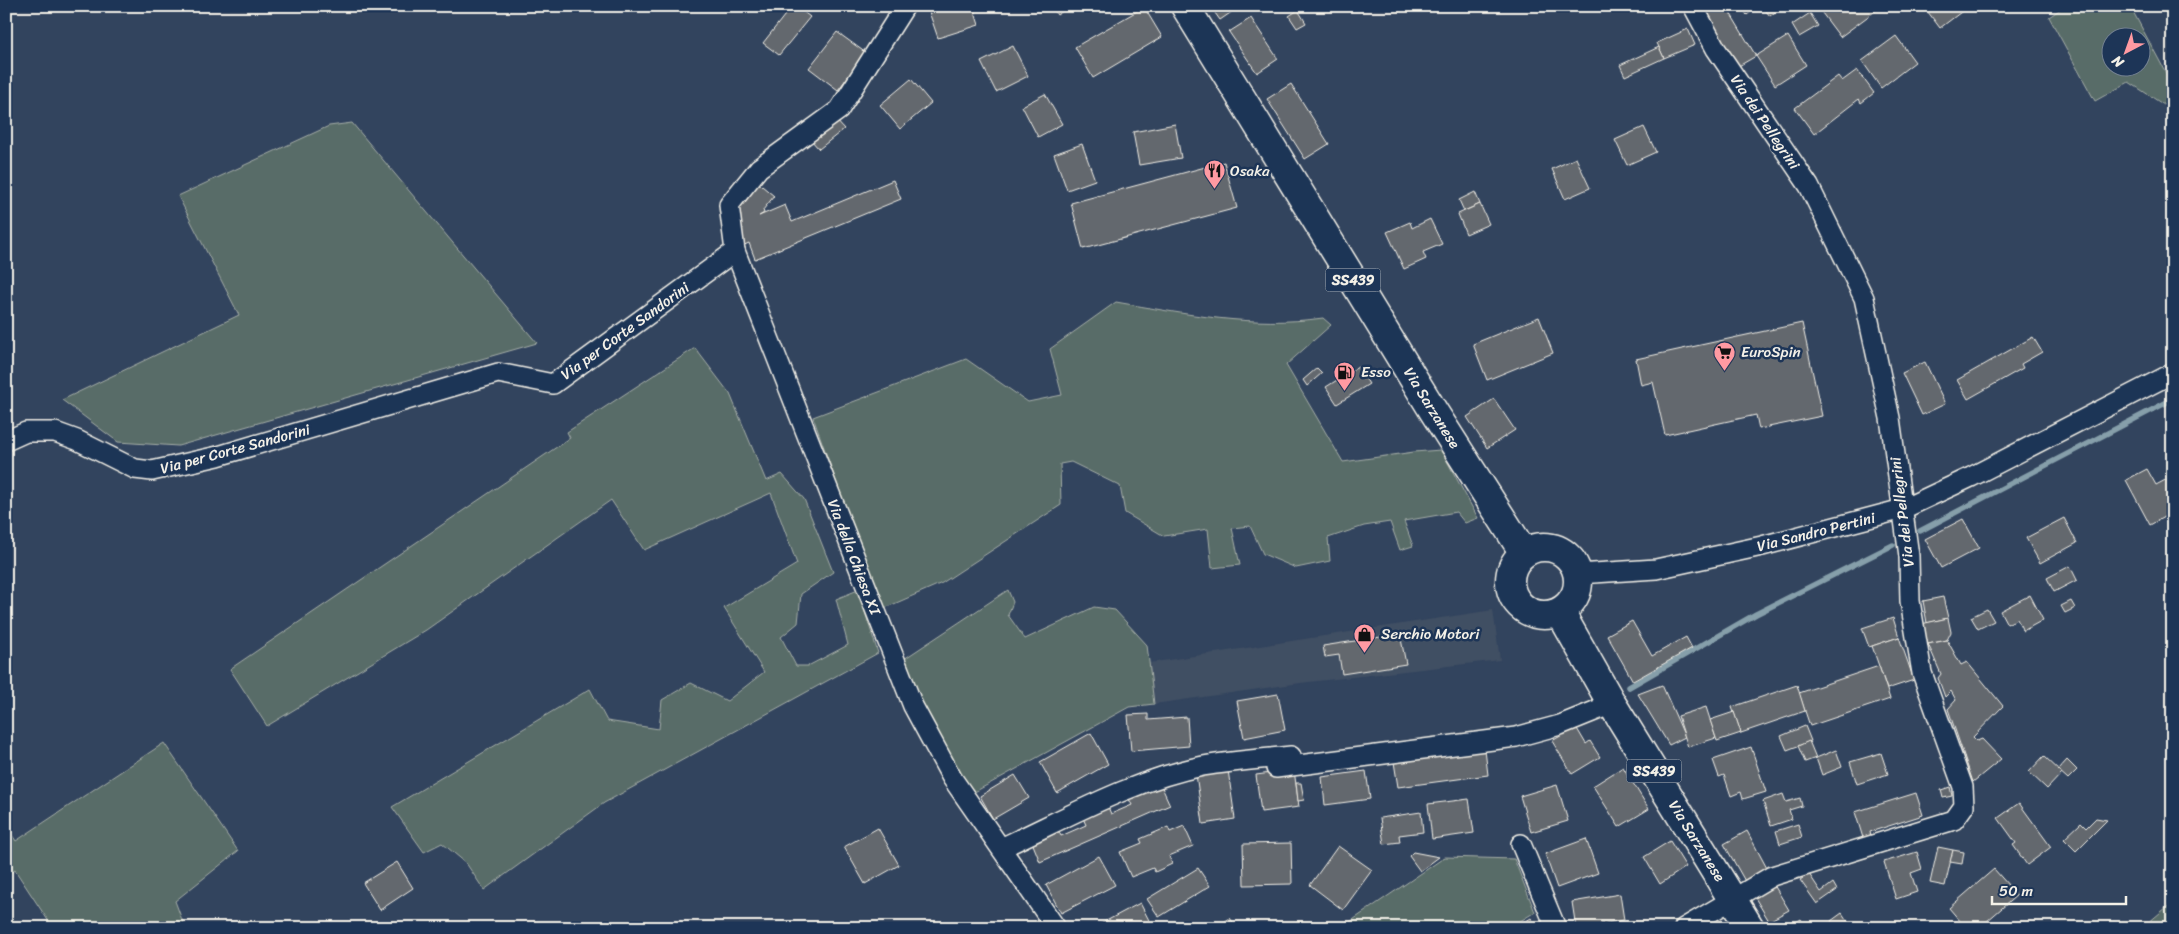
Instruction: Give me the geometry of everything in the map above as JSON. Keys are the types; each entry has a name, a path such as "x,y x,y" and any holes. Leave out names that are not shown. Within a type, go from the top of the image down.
{"main road":[{"name":"Via Sarzanese","path":"1185,6 1429,404 1524,553"},
{"path":"1534,548 1556,548 1574,563 1578,574 1575,596 1569,605 1560,612 1549,615 1538,615 1527,611 1518,604 1512,594 1509,582 1510,571 1516,561 1524,553 1534,548"},
{"name":"Via Sarzanese","path":"1560,612 1612,704 1750,928"}],"street":[{"path":"735,251 729,205 759,168 839,110 906,6"},
{"name":"Via dei Pellegrini","path":"1684,928 1772,876 1954,820 1962,811 1962,787 1922,673 1910,601 1909,556 1890,418 1864,298 1808,186 1716,49 1693,6"},
{"name":"Via per Corte Sandorini","path":"6,440 26,432 55,432 77,440 135,469 152,471 218,456 498,373 553,384 735,251"},
{"name":"Via della Chiesa XI","path":"735,251 913,706 952,778 1056,928"},
{"name":"Via Sandro Pertini","path":"1578,574 1656,569 1762,546 1902,510 1971,477 2173,373"},
{"path":"1276,768 1516,737 1560,725 1612,704"},
{"path":"1002,848 1127,790 1152,781 1202,766 1298,755"},
{"path":"1521,844 1556,928"}],"shaded area":[{"path":"1493,610 1500,660 1300,683 1154,704 1149,663"}],"green space":[{"path":"2065,6 2130,6 2142,28 2102,28 2102,78 2152,78 2152,47 2173,86 2173,105 2164,105 2129,82 2095,101 2049,17"},
{"path":"352,123 537,343 178,446 118,442 62,400 239,315 178,196 329,126"},
{"path":"1116,302 1219,318 1297,321 1323,318 1331,325 1286,365 1343,462 1441,450 1478,518 1465,523 1456,512 1404,521 1413,546 1400,550 1390,522 1364,526 1328,538 1330,561 1296,568 1263,554 1250,526 1232,528 1240,565 1212,568 1208,529 1164,536 1125,513 1120,486 1071,462 1060,464 1061,505 942,583 887,607 881,607 813,417 966,359 1028,402 1062,395 1050,349"},
{"path":"695,348 730,394 766,481 782,474 804,499 833,572 801,594 798,623 781,637 796,666 808,666 848,645 836,599 858,590 878,653 604,803 484,890 466,863 442,843 424,852 392,807 590,689 607,721 659,729 662,700 691,683 727,701 764,672 724,608 797,564 771,493 644,550 611,500 426,630 267,726 230,669 570,438 567,432"},
{"path":"1008,590 1013,602 1008,615 1025,639 1094,607 1115,610 1147,645 1154,704 1129,707 969,795 917,706 901,661"},
{"path":"164,743 238,851 175,901 185,928 53,928 15,870 6,875 6,826 16,841"},
{"path":"1445,857 1514,859 1535,912 1509,928 1341,928"},
{"path":"2173,902 2173,928 2142,928"}],"building":[{"path":"792,6 796,6 810,17 779,55 763,43"},
{"path":"927,6 973,6 979,25 938,38"},
{"path":"1051,6 1070,6 1057,15"},
{"path":"1210,6 1239,6 1239,7 1220,20"},
{"path":"1700,6 1726,6 1756,56 1737,67"},
{"path":"1740,6 1758,6 1747,15"},
{"path":"1762,6 1783,6 1770,16"},
{"path":"1822,6 1882,6 1840,37 1819,9"},
{"path":"1927,6 1969,6 1940,28 1925,8"},
{"path":"1144,7 1162,37 1093,78 1075,47"},
{"path":"1298,10 1306,23 1297,28 1289,16"},
{"path":"1810,13 1818,26 1799,37 1792,25"},
{"path":"1251,18 1278,59 1257,73 1229,32"},
{"path":"1688,29 1695,45 1664,58 1657,43"},
{"path":"837,32 866,53 838,90 809,68"},
{"path":"1788,36 1806,65 1775,85 1756,56"},
{"path":"1896,36 1915,62 1881,88 1862,61"},
{"path":"1013,46 1028,76 996,92 981,62"},
{"path":"1659,47 1664,58 1625,76 1620,65"},
{"path":"1857,70 1874,93 1861,103 1859,99 1814,134 1795,108 1838,76 1842,81"},
{"path":"911,79 931,103 900,129 880,105"},
{"path":"1291,84 1329,144 1305,159 1267,99"},
{"path":"1045,94 1062,124 1038,137 1022,106"},
{"path":"836,120 844,129 819,149 811,140"},
{"path":"1175,124 1181,158 1139,165 1133,132"},
{"path":"1644,127 1656,152 1627,165 1615,140"},
{"path":"1082,144 1095,180 1067,190 1054,154"},
{"path":"1576,158 1590,188 1565,199 1552,169"},
{"path":"1224,162 1237,208 1083,249 1071,203"},
{"path":"893,180 901,199 755,259 749,243 742,246 736,232 743,229 735,210 756,181 774,196 763,210 764,213 759,216 785,205 792,222"},
{"path":"1475,192 1480,204 1464,211 1459,200"},
{"path":"1480,204 1489,224 1466,234 1458,214"},
{"path":"1430,219 1442,244 1423,252 1426,259 1404,269 1387,232 1410,222 1412,228"},
{"path":"1539,317 1553,353 1487,380 1473,344"},
{"name":"EuroSpin","path":"1802,323 1822,416 1759,429 1756,415 1665,435 1653,382 1641,385 1636,359"},
{"path":"2033,337 2042,352 2021,364 2023,368 1968,399 1957,380"},
{"path":"1925,362 1945,404 1922,415 1902,373"},
{"path":"1358,367 1369,384 1337,404 1326,387"},
{"path":"1317,368 1322,373 1307,386 1303,380"},
{"path":"1494,399 1515,430 1487,448 1467,417"},
{"path":"2147,469 2156,485 2173,476 2173,499 2166,503 2171,513 2150,525 2126,480"},
{"path":"2064,518 2077,543 2040,563 2026,538"},
{"path":"1963,519 1979,548 1941,568 1925,539"},
{"path":"2070,566 2077,580 2054,592 2047,578"},
{"path":"2030,595 2043,620 2023,631 2017,619 2007,624 2000,611"},
{"path":"1943,597 1948,618 1927,623 1923,601"},
{"path":"2071,601 2075,608 2065,613 2061,606"},
{"path":"1987,609 1994,621 1978,629 1971,617"},
{"path":"1893,618 1899,637 1869,647 1862,628"},
{"path":"1948,618 1951,632 1947,640 1928,644 1921,624"},
{"path":"1632,621 1652,656 1686,637 1692,648 1633,681 1607,635"},
{"path":"1400,634 1406,664 1342,674 1339,655 1325,657 1323,646"},
{"path":"1899,637 1914,680 1887,689 1872,646"},
{"path":"1947,640 1961,665 1967,662 2003,706 1973,737 1977,741 1982,739 2001,759 1973,782 1948,709 1956,700 1951,691 1945,697 1938,678 1941,674 1928,644"},
{"path":"1879,666 1890,699 1810,726 1799,693"},
{"path":"1662,685 1685,737 1669,745 1638,694"},
{"path":"1797,685 1805,711 1741,733 1732,707"},
{"path":"1278,694 1285,730 1244,738 1237,701"},
{"path":"1706,707 1716,738 1688,747 1678,716"},
{"path":"1734,712 1741,733 1717,741 1710,720"},
{"path":"1148,714 1148,720 1187,717 1189,746 1131,751 1128,715"},
{"path":"1805,726 1811,741 1787,750 1781,736"},
{"path":"1576,727 1586,744 1590,741 1600,757 1572,774 1552,741"},
{"path":"1091,733 1108,764 1057,793 1040,762"},
{"path":"1809,741 1816,758 1805,762 1798,746"},
{"path":"1751,747 1766,792 1743,799 1741,792 1731,796 1724,775 1719,777 1713,760"},
{"path":"1485,750 1488,775 1398,787 1394,762"},
{"path":"1836,750 1842,767 1822,775 1816,758"},
{"path":"1881,753 1888,774 1857,784 1850,762"},
{"path":"2044,756 2062,773 2047,789 2029,772"},
{"path":"2067,760 2077,770 2068,779 2058,770"},
{"path":"1623,767 1649,809 1619,827 1593,786"},
{"path":"1228,770 1235,819 1203,824 1196,774"},
{"path":"1294,770 1299,807 1261,812 1256,775"},
{"path":"1366,771 1370,799 1325,805 1322,777"},
{"path":"1015,775 1029,798 993,819 980,796"},
{"path":"1160,783 1170,805 1040,862 1032,842 1058,830 1061,836 1086,825 1083,818 1108,807 1111,814 1132,805 1128,797"},
{"path":"1296,783 1301,783 1304,800 1298,801"},
{"path":"1557,785 1568,821 1531,832 1520,796"},
{"path":"1950,787 1952,796 1943,798 1941,790"},
{"path":"1916,793 1923,815 1870,832 1871,836 1863,838 1855,812"},
{"path":"1783,794 1786,802 1800,798 1802,806 1789,810 1792,819 1771,826 1763,801"},
{"path":"1469,799 1474,833 1432,839 1428,804"},
{"path":"2019,803 2051,847 2027,865 2013,845 2016,843 1998,818"},
{"path":"1421,812 1423,832 1399,835 1400,842 1384,844 1380,818"},
{"path":"2096,818 2107,820 2076,851 2064,839 2081,823 2086,828"},
{"path":"1798,824 1802,837 1780,844 1776,831"},
{"path":"1184,826 1193,846 1169,856 1172,864 1155,872 1153,868 1131,877 1120,852 1142,843 1140,839 1168,827 1170,832"},
{"path":"878,828 899,865 865,884 844,847"},
{"path":"1747,831 1769,872 1746,883 1724,844"},
{"path":"1586,839 1598,873 1557,888 1545,854"},
{"path":"1670,841 1686,867 1660,884 1644,857"},
{"path":"1291,843 1292,884 1244,885 1243,844"},
{"path":"1338,846 1372,870 1343,910 1310,885"},
{"path":"1938,847 1953,850 1945,886 1930,883"},
{"path":"1953,850 1964,852 1962,864 1950,862"},
{"path":"1413,852 1439,857 1420,871 1409,856"},
{"path":"1917,852 1922,869 1911,873 1917,892 1896,899 1884,862"},
{"path":"1099,856 1115,885 1061,913 1046,885"},
{"path":"397,862 413,888 380,910 363,883"},
{"path":"1198,868 1210,886 1159,917 1147,899"},
{"path":"1994,869 2017,895 1979,928 1966,928 1949,908"},
{"path":"1809,874 1821,892 1833,883 1837,890 1817,904 1800,880"},
{"path":"1774,885 1789,910 1769,921 1754,896"},
{"path":"1620,894 1624,920 1601,924 1601,928 1576,928 1572,902"},
{"path":"1140,903 1151,924 1145,928 1093,928"},
{"path":"1842,913 1852,928 1835,928 1831,921"},
{"path":"1230,918 1237,928 1215,928"},
{"path":"1531,918 1538,928 1515,928"},
{"path":"1801,919 1806,928 1787,928"}],"waterway":[{"path":"1920,531 2173,399"},
{"path":"1629,687 1756,614 1893,545"}],"place":[{"name":"Osaka","path":"1214,190"},
{"name":"EuroSpin","path":"1725,371"},
{"name":"Esso","path":"1345,391"},
{"name":"Serchio Motori","path":"1365,653"}]}
